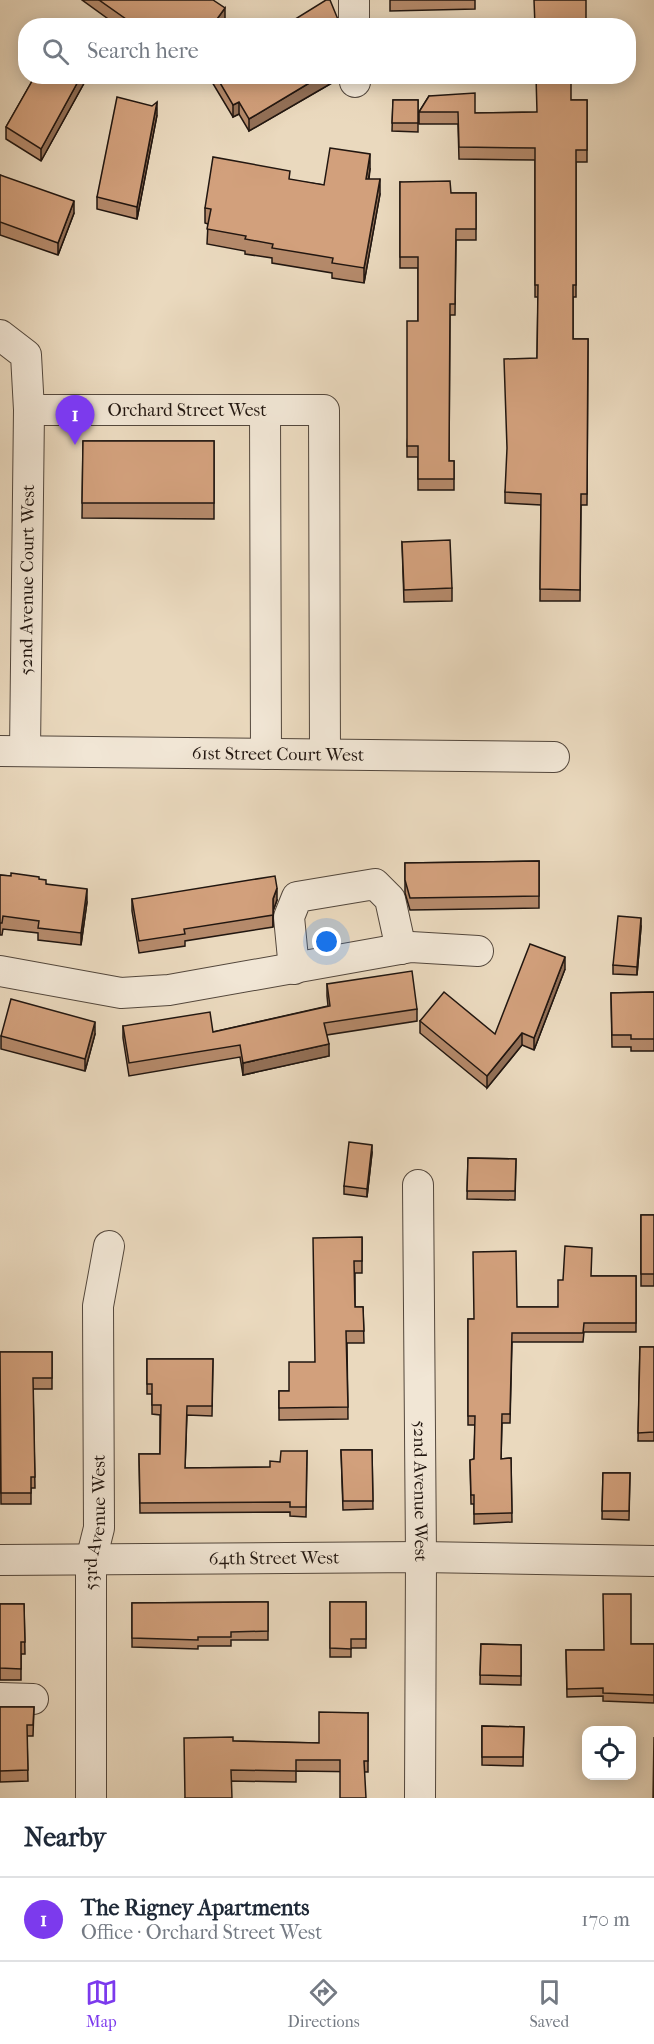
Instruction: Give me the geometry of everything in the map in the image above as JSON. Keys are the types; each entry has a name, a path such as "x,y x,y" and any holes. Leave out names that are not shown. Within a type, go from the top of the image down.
{"street":[{"path":"354,0 354,18"},
{"path":"0,335 26,355 29,410"},
{"name":"Orchard Street West","path":"29,410 324,410 325,754"},
{"name":"52nd Avenue Court West","path":"12,751 29,410"},
{"path":"265,410 266,754"},
{"name":"61st Street Court West","path":"12,751 554,757"},
{"path":"294,969 289,917 297,897 375,884 390,899 400,949"},
{"path":"0,970 122,993 169,990 400,949 478,951"},
{"name":"52nd Avenue West","path":"418,1185 420,1798"},
{"name":"53rd Avenue West","path":"91,1798 92,1560 99,1528 98,1306 109,1246"},
{"name":"64th Street West","path":"0,1560 421,1557 654,1561"},
{"path":"0,1698 33,1698"}],"building":[{"path":"99,0 213,0 225,8 218,18 125,18"},
{"path":"326,0 330,0 337,18 297,18"},
{"path":"534,0 586,0 586,18 535,18"},
{"path":"30,84 77,84 41,149 6,127"},
{"path":"221,84 308,84 249,119 239,102 233,105"},
{"path":"536,84 571,84 571,100 587,100 587,150 576,150 576,285 573,285 573,339 588,339 587,494 581,494 580,590 540,589 541,494 505,492 507,448 504,359 537,358 535,148 459,147 458,112 419,112 429,96 475,93 475,113 537,112"},
{"path":"117,97 152,106 157,102 137,207 97,197"},
{"path":"393,100 418,100 418,123 392,123"},
{"path":"330,148 370,154 366,179 380,179 364,268 332,263 333,258 272,248 273,244 245,239 246,236 207,229 211,209 205,208 213,157 290,171 289,179 324,185"},
{"path":"0,175 74,201 58,243 0,222"},
{"path":"450,181 451,193 476,193 476,229 456,229 455,304 450,304 449,461 454,461 454,479 418,479 418,446 407,446 407,321 418,321 418,257 400,257 400,182"},
{"path":"83,441 214,441 214,503 82,503"},
{"path":"450,540 452,588 404,590 402,542"},
{"path":"539,861 539,896 410,898 405,880 405,863"},
{"path":"11,873 39,877 39,879 46,880 46,884 87,889 81,933 38,928 39,921 3,916 2,923 0,923 0,875 11,876"},
{"path":"275,876 277,888 273,899 273,915 184,929 185,934 139,941 132,899"},
{"path":"618,916 641,918 637,967 613,965"},
{"path":"530,944 565,957 534,1038 522,1033 487,1076 420,1021 444,992 495,1034"},
{"path":"412,971 417,1009 324,1023 329,1044 243,1063 240,1045 129,1063 123,1026 210,1012 213,1032 330,1006 327,984"},
{"path":"654,992 654,1039 631,1039 631,1035 612,1035 611,993"},
{"path":"11,999 95,1022 85,1059 1,1036"},
{"path":"349,1142 372,1145 367,1189 344,1186"},
{"path":"468,1158 516,1159 515,1191 467,1191"},
{"path":"641,1215 654,1215 654,1274 641,1274"},
{"path":"362,1237 362,1261 354,1261 355,1307 363,1307 364,1331 346,1331 348,1407 279,1408 279,1391 289,1391 289,1362 315,1362 313,1238"},
{"path":"565,1246 592,1248 591,1276 636,1276 636,1323 584,1323 583,1333 512,1333 510,1414 502,1414 501,1459 511,1458 512,1513 474,1514 470,1460 474,1459 475,1416 468,1416 468,1319 474,1319 473,1252 516,1251 517,1307 558,1307 558,1280 563,1280"},
{"path":"640,1347 654,1347 654,1432 638,1433"},
{"path":"0,1352 52,1352 52,1378 33,1378 35,1477 31,1477 31,1493 1,1493"},
{"path":"147,1359 213,1359 212,1406 187,1406 185,1468 270,1467 270,1461 280,1462 281,1451 307,1451 306,1507 290,1507 290,1502 140,1503 139,1454 160,1454 161,1405 152,1405 152,1384 147,1384"},
{"path":"341,1450 372,1450 373,1501 343,1501"},
{"path":"603,1473 630,1473 629,1511 602,1511"},
{"path":"603,1594 631,1594 631,1644 654,1644 654,1695 603,1693 603,1688 567,1689 566,1650 604,1650"},
{"path":"268,1602 268,1631 231,1632 231,1637 198,1637 198,1640 132,1638 132,1603"},
{"path":"330,1602 366,1602 366,1639 351,1639 351,1649 330,1648"},
{"path":"0,1604 24,1604 25,1642 21,1642 21,1669 0,1668"},
{"path":"481,1644 521,1645 521,1676 480,1675"},
{"path":"0,1707 34,1707 33,1725 27,1725 28,1770 0,1771"},
{"path":"319,1712 368,1713 368,1761 364,1761 366,1798 340,1798 340,1760 296,1760 296,1771 231,1770 232,1798 185,1798 184,1738 233,1737 233,1741 319,1743"},
{"path":"482,1726 524,1727 523,1757 482,1757"},
{"path":"654,1737 654,1798 653,1798"}],"place":[{"name":"The Rigney Apartments","path":"75,445"}]}
